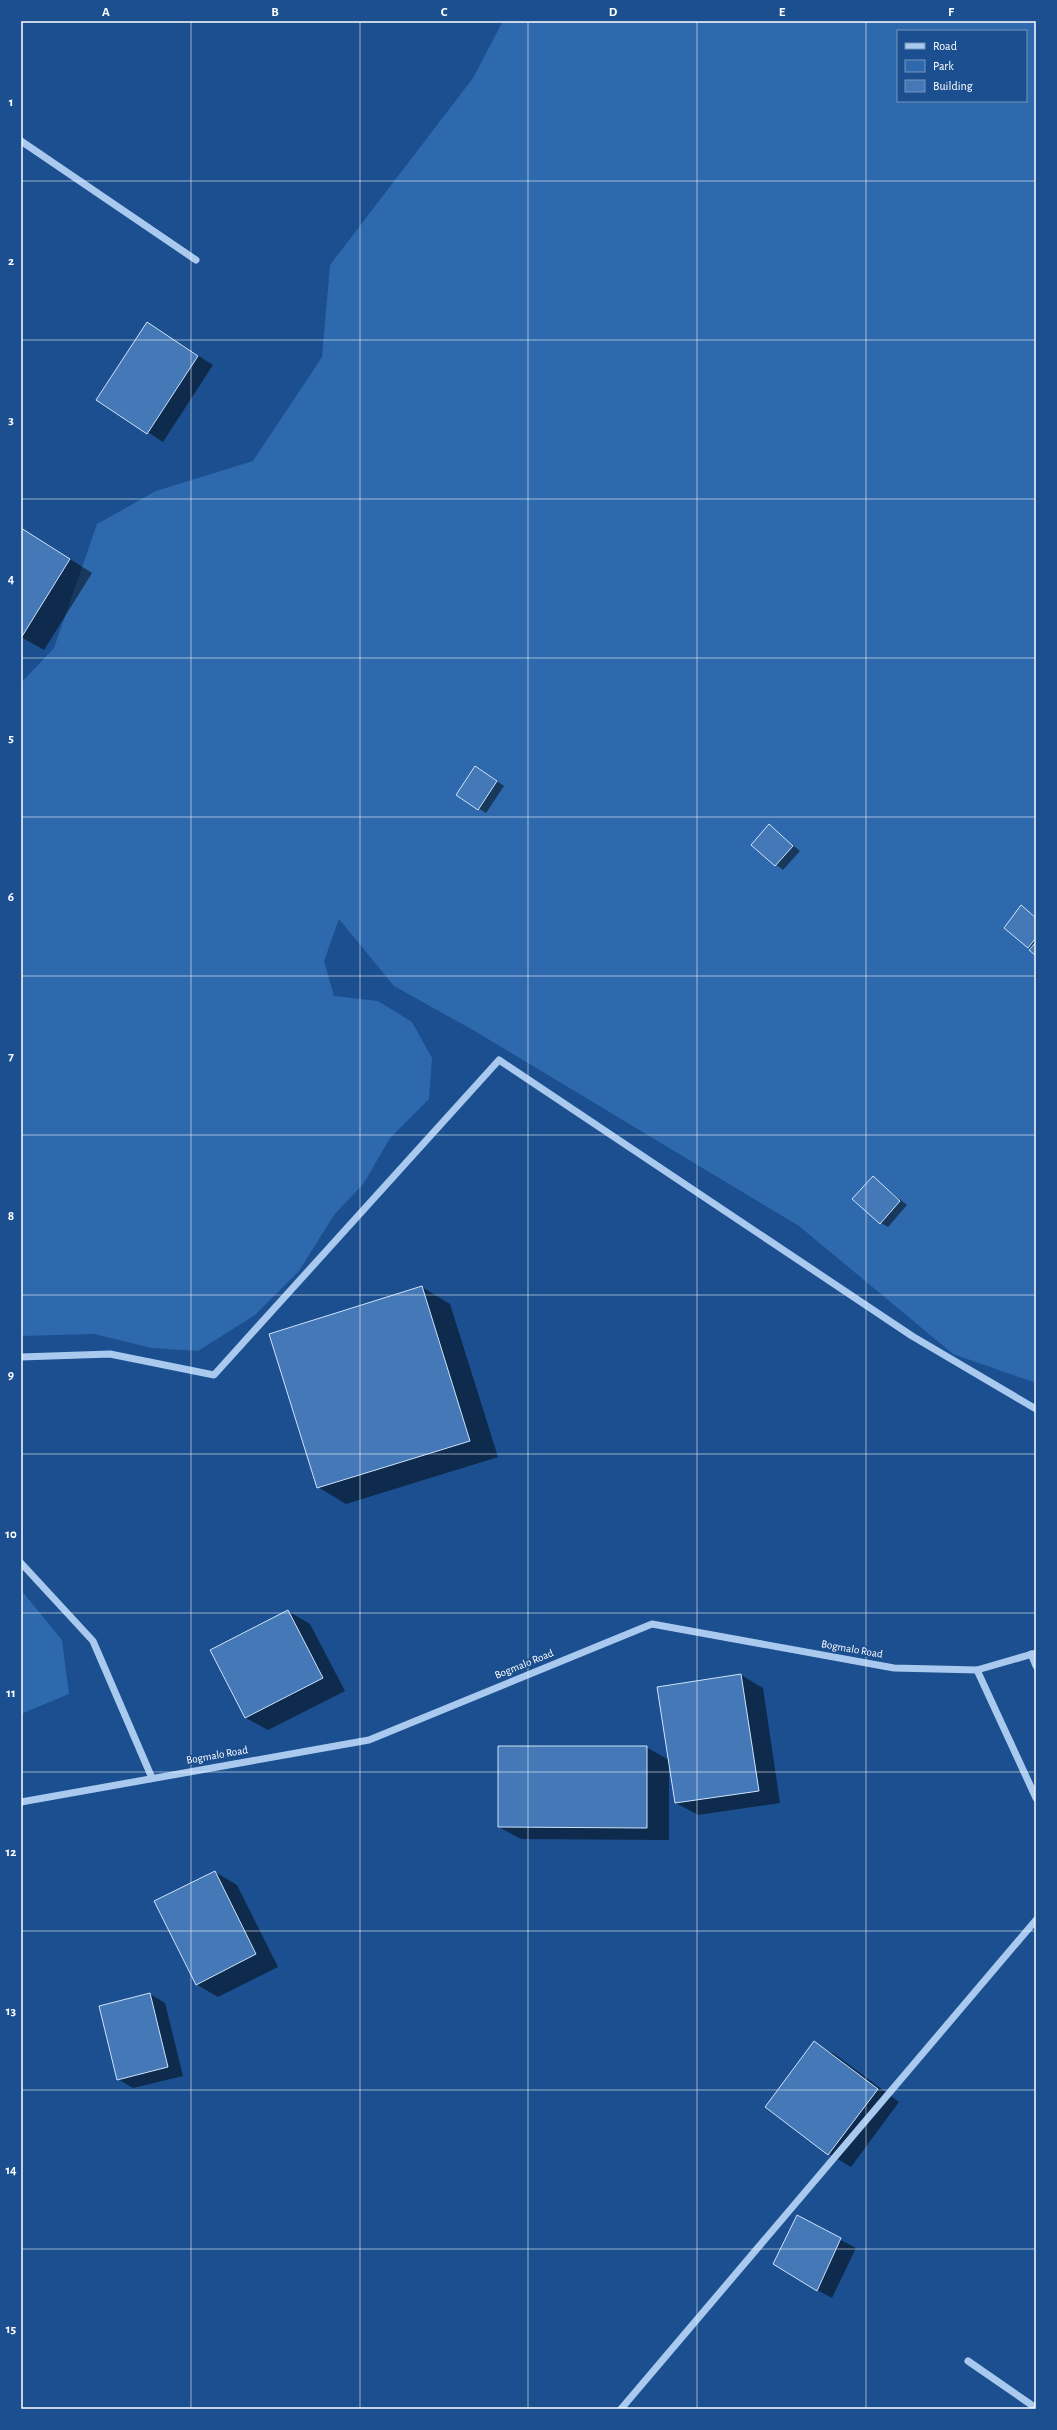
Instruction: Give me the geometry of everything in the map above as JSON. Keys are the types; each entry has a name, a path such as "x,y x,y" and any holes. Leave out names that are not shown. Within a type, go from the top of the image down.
{"street":[{"path":"21,141 196,260"},
{"path":"21,1357 110,1354 214,1374 499,1060 912,1336 1036,1409"},
{"path":"21,1564 94,1641 152,1778"},
{"name":"Bogmalo Road","path":"21,1802 369,1740 652,1624 894,1668 977,1670 1033,1653"},
{"path":"1033,1653 1036,1666"},
{"path":"977,1670 1036,1798"},
{"path":"621,2409 1036,1920"},
{"path":"968,2361 1036,2408"}],"green space":[{"path":"503,21 1036,21 1036,1383 953,1354 799,1226 473,1030 394,986 339,919 324,961 334,996 378,1001 412,1022 432,1058 429,1099 390,1138 364,1183 334,1215 299,1271 255,1315 198,1351 152,1348 94,1334 21,1336 21,683 54,648 97,524 156,491 253,461 322,357 330,265 473,78"},
{"path":"21,1590 62,1640 69,1694 21,1714"}],"building":[{"path":"147,322 198,356 147,434 96,400"},
{"path":"21,528 70,559 21,638"},
{"path":"475,766 497,781 478,810 456,795"},
{"path":"769,824 793,846 775,866 751,845"},
{"path":"1021,905 1036,918 1036,938 1028,948 1004,928"},
{"path":"1036,942 1036,956 1029,950"},
{"path":"873,1176 900,1201 880,1224 852,1199"},
{"path":"422,1286 470,1441 317,1488 269,1334"},
{"path":"288,1610 323,1678 245,1718 210,1650"},
{"path":"741,1674 759,1791 675,1803 657,1687"},
{"path":"498,1746 647,1746 647,1828 498,1827"},
{"path":"215,1871 256,1954 196,1985 154,1901"},
{"path":"150,1993 168,2067 117,2080 99,2006"},
{"path":"814,2041 878,2089 828,2155 765,2107"},
{"path":"797,2215 841,2238 817,2291 773,2264"}]}
